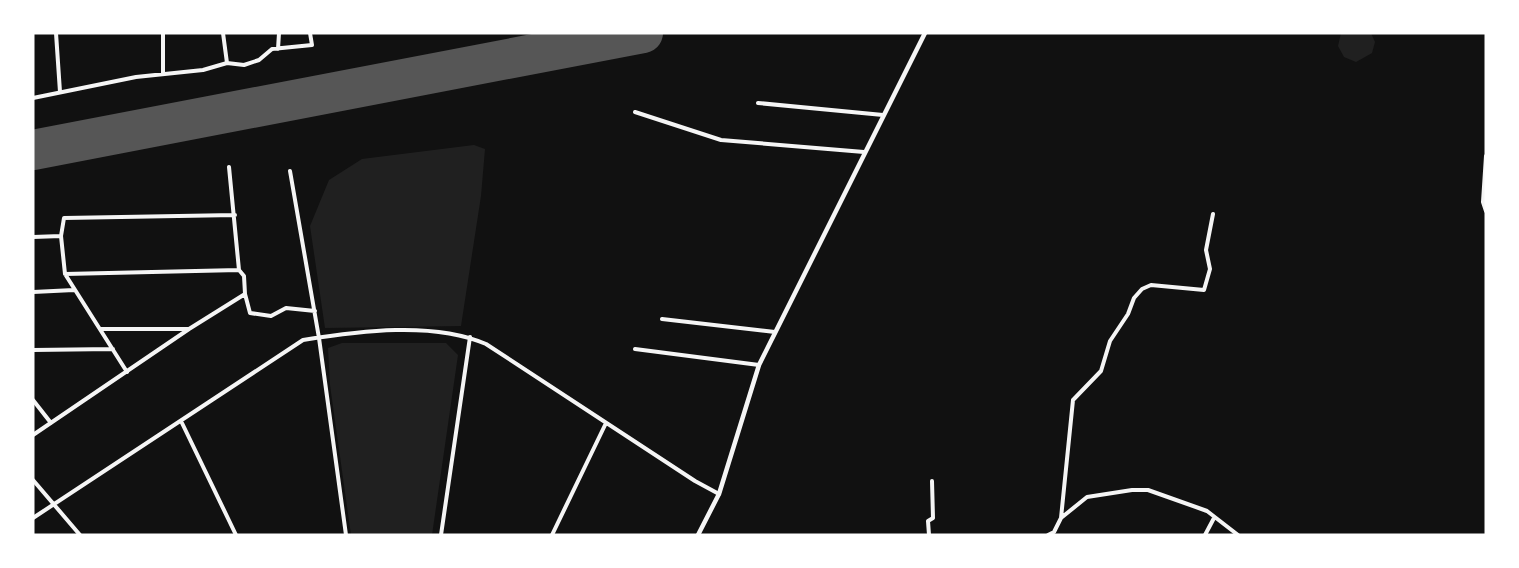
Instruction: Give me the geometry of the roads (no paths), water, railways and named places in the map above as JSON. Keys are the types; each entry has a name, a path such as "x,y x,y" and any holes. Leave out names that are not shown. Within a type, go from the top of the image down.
{"street":[{"path":"56,33 60,92"},
{"path":"163,33 163,74"},
{"path":"224,33 227,63"},
{"path":"278,49 279,33"},
{"path":"33,98 227,63 244,64 259,60 272,49 312,45 310,33"},
{"path":"698,535 719,494 759,365 925,33"},
{"path":"758,103 883,115"},
{"path":"635,112 721,140 864,152"},
{"path":"1486,156 1483,202 1486,211"},
{"path":"229,167 239,270 244,276 245,294 250,313 271,316 286,308 315,311"},
{"path":"290,171 315,311 346,535"},
{"path":"1048,535 1054,532 1060,518 1073,400 1101,371 1110,341 1128,314 1134,298 1142,289 1151,285 1203,290 1210,269 1206,250 1213,214"},
{"path":"127,372 65,274 61,236 64,218 235,215"},
{"path":"33,237 61,236"},
{"path":"65,274 239,270"},
{"path":"33,292 74,290"},
{"path":"33,435 189,329 245,294"},
{"path":"662,319 775,332"},
{"path":"99,329 189,329"},
{"path":"33,518 182,423 303,340 346,332 453,332 470,337 486,344 695,481 719,494"},
{"path":"441,535 470,337"},
{"path":"33,350 113,349"},
{"path":"635,349 759,365"},
{"path":"33,400 51,423"},
{"path":"182,423 236,535"},
{"path":"552,535 606,423"},
{"path":"33,480 80,535"},
{"path":"930,535 928,521 933,518 933,481"},
{"path":"1060,518 1087,497 1132,490 1148,490 1207,511 1238,535"},
{"path":"1205,535 1214,518"}]}
